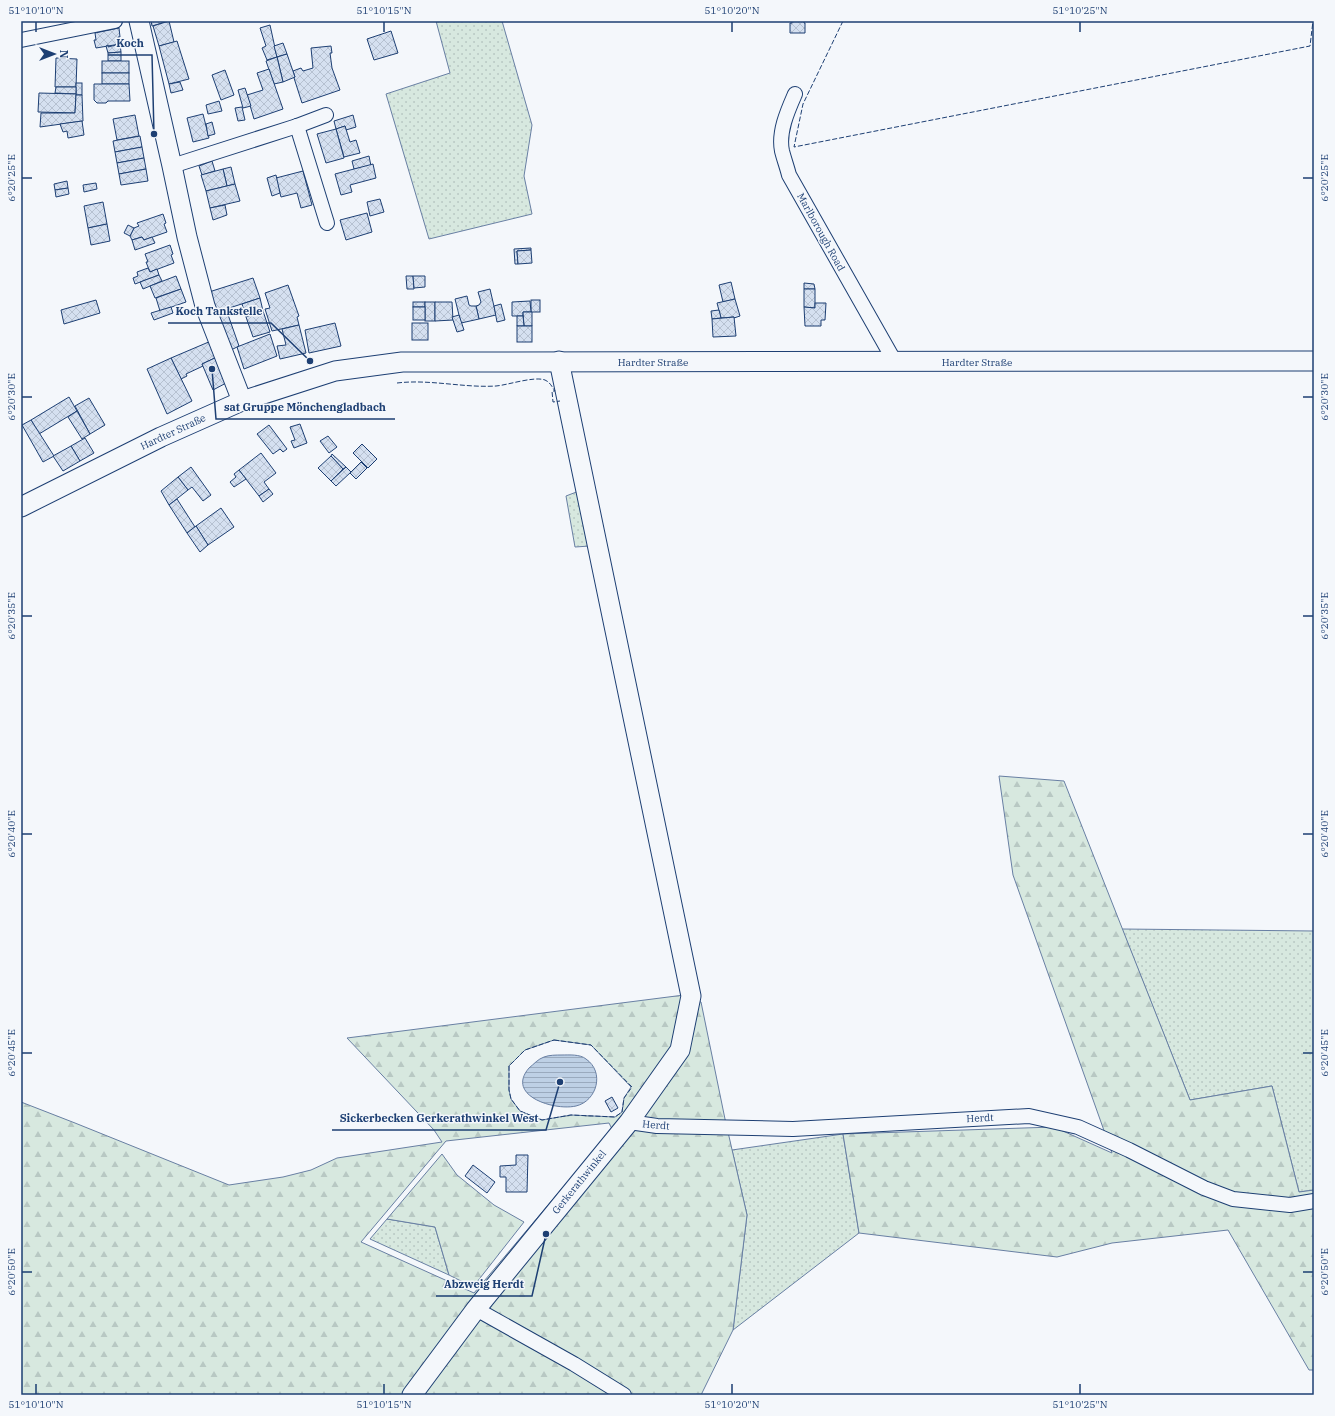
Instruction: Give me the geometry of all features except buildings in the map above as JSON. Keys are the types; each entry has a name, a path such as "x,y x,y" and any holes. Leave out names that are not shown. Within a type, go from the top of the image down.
{"street":[{"path":"21,40 115,21"},
{"path":"139,21 187,237 205,306 242,401"},
{"name":"Marlborough Road","path":"795,94 789,107 782,135 782,150 789,175 895,362"},
{"path":"172,166 298,126 326,115"},
{"path":"298,126 327,223"},
{"name":"Gerkerathwinkel","path":"412,1395 476,1309 629,1122 680,1050 691,996 559,361"},
{"name":"Hardter Straße","path":"21,507 162,437 242,401 335,371 402,362 1314,361"},
{"name":"Herdt","path":"629,1122 657,1126 793,1129 1029,1116 1078,1126 1204,1188 1232,1199 1290,1205 1314,1202"},
{"path":"476,1309 574,1364 624,1395"}],"green space":[{"path":"436,21 502,21 532,125 524,176 532,214 429,239 386,94 450,73"},
{"path":"579,491 590,546 575,547 566,496"},
{"path":"999,776 1064,781 1190,1100 1272,1086 1299,1192 1314,1190 1314,1370 1309,1370 1228,1230 1112,1243 1057,1257 859,1233 843,1134 1054,1127 1112,1153 1013,875"},
{"path":"1122,929 1314,931 1314,1190 1299,1192 1272,1086 1190,1100"},
{"path":"684,995 701,1002 725,1119 747,1215 733,1330 701,1395 21,1395 21,1102 229,1185 283,1177 311,1170 337,1158 442,1142 434,1130 347,1038","holes":["554,1040 591,1045 631,1087 624,1098 622,1112 615,1117 571,1115 542,1120 520,1111 511,1099 509,1090 509,1066 525,1050","609,1123 612,1129 474,1293 361,1242 446,1141"]},
{"path":"843,1134 859,1233 733,1330 747,1215 732,1150"},
{"path":"442,1154 457,1175 494,1205 524,1222 473,1287 449,1275 435,1227 387,1219"},
{"path":"387,1219 435,1227 449,1275 370,1239"}],"water":[{"path":"574,1055 584,1057 592,1065 595,1071 597,1078 596,1086 589,1098 576,1106 567,1107 546,1104 528,1094 523,1086 523,1078 529,1068 536,1062 546,1056"}],"fence":[{"path":"843,21 803,104 794,147 1310,46 1313,21"},
{"path":"397,383 422,382 471,386 496,386 540,379 548,382 555,391 552,391 553,402 560,401"},
{"path":"554,1040 591,1045 632,1087 624,1098 622,1112 615,1117 571,1115 542,1120 520,1111 511,1099 509,1090 509,1066 525,1050 554,1040"}],"place":[{"name":"Koch","path":"154,134"},
{"name":"Koch Tankstelle","path":"310,361"},
{"name":"sat Gruppe Mönchengladbach","path":"212,369"},
{"name":"Sickerbecken Gerkerathwinkel West","path":"560,1082"},
{"name":"Abzweig Herdt","path":"546,1234"}]}
